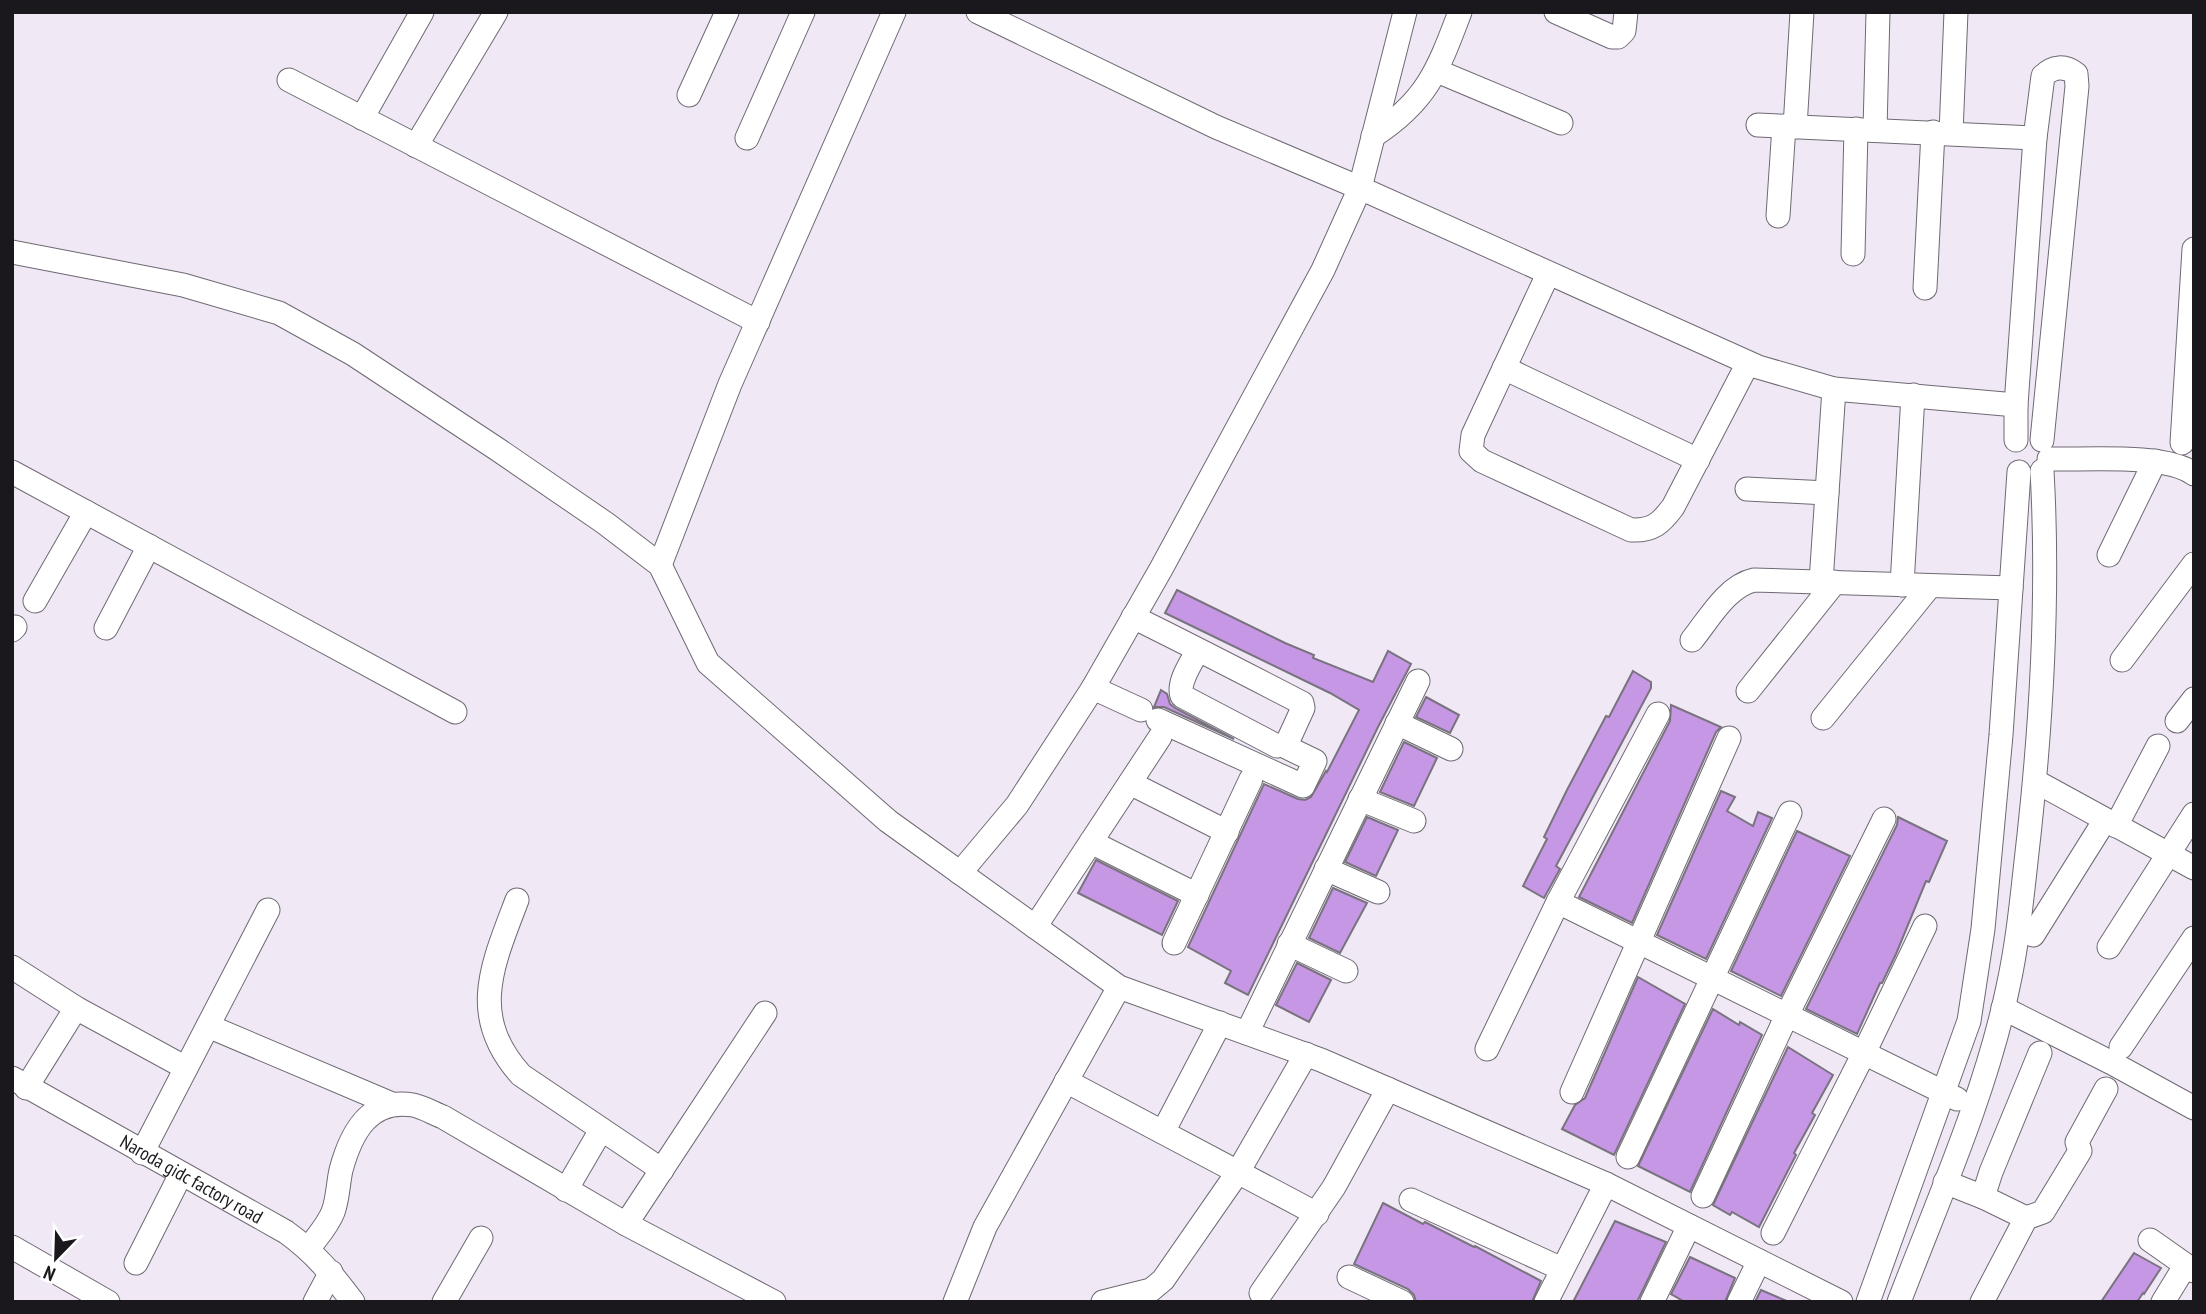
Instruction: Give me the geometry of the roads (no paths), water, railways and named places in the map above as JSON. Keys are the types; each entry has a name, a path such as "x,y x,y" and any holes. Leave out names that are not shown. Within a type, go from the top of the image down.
{"street":[{"path":"362,118 422,12"},
{"path":"416,146 496,12"},
{"path":"689,95 727,12"},
{"path":"747,138 803,12"},
{"path":"660,565 730,384 894,12"},
{"path":"978,12 1216,127 1360,188 1748,363 1790,378 1834,389 2016,405"},
{"path":"960,873 1017,805 1093,688 1323,270 1360,188 1405,12"},
{"path":"1373,136 1409,110 1437,71 1460,12"},
{"path":"1556,12 1612,37 1618,37 1624,31 1626,12"},
{"path":"1778,216 1802,12"},
{"path":"1853,254 1878,12"},
{"path":"1925,288 1956,12"},
{"path":"1899,1302 1994,1045 2019,924 2035,782 2043,629 2044,457 2077,86 2076,74 2070,69 2050,69 2043,76 2035,138 2016,405 2017,440"},
{"path":"1437,71 1561,123"},
{"path":"289,80 758,322"},
{"path":"1758,125 2035,138"},
{"path":"2109,555 2182,456 2194,249"},
{"path":"12,252 183,285 279,313 353,354 486,441 605,523 660,565 708,663 888,821 1119,987 1306,1054 1606,1184 1841,1302"},
{"path":"1549,274 1470,445 1474,456 1482,461 1631,530 1643,531 1652,528 1661,523 1674,507 1748,363"},
{"path":"1504,368 1699,460"},
{"path":"1748,691 1828,582 1827,493 1834,389"},
{"path":"1902,585 1913,395"},
{"path":"2029,435 2044,457 2031,475 2014,468 2009,457 2012,445 2029,435"},
{"path":"2044,457 2182,456"},
{"path":"1868,1302 1969,1021 1983,929 2001,735 2019,472"},
{"path":"15,481 86,512 455,712"},
{"path":"1747,489 1827,493"},
{"path":"35,601 86,512"},
{"path":"106,628 149,546"},
{"path":"2122,660 2194,564"},
{"path":"1692,640 1723,602 1744,583 1754,580 2011,588"},
{"path":"1824,718 1930,586"},
{"path":"1133,617 1302,703 1300,715 1284,746"},
{"path":"1093,688 1153,723 1303,786 1315,761 1284,746 1277,746 1182,696 1181,683 1198,650"},
{"path":"1247,1033 1418,681"},
{"path":"2177,720 2194,699"},
{"path":"1487,1049 1558,902 1658,715"},
{"path":"1035,927 1130,783 1153,723"},
{"path":"1397,723 1451,750"},
{"path":"1573,1092 1730,738"},
{"path":"2033,935 2110,823 2158,746"},
{"path":"1174,943 1251,779"},
{"path":"2035,782 2194,868"},
{"path":"1130,783 1227,832"},
{"path":"1360,799 1414,821"},
{"path":"1628,1157 1790,813"},
{"path":"2109,947 2194,814"},
{"path":"1703,1196 1787,1015 1884,819"},
{"path":"1091,842 1197,895"},
{"path":"1326,869 1378,892"},
{"path":"517,900 498,950 488,999 491,1022 507,1059 522,1076 662,1170"},
{"path":"1558,902 1972,1107"},
{"path":"142,1153 268,910"},
{"path":"1773,1233 1864,1054 1925,926"},
{"path":"2121,1047 2194,938"},
{"path":"1289,944 1346,971"},
{"path":"12,967 76,1009 186,1068"},
{"path":"955,1302 985,1227 1119,987"},
{"path":"2003,1008 2194,1108"},
{"path":"19,1083 76,1009"},
{"path":"626,1224 765,1013"},
{"path":"1163,1132 1220,1023"},
{"path":"208,1026 392,1104 414,1105 443,1116 749,1296 774,1302"},
{"path":"1983,1197 2039,1053"},
{"path":"1103,1302 1157,1287 1238,1172 1306,1054"},
{"path":"1066,1081 1317,1214"},
{"name":"Naroda gidc factory road","path":"19,1083 286,1232 309,1248 353,1302"},
{"path":"1261,1293 1317,1214 1388,1089"},
{"path":"1982,1302 2026,1219 2043,1212 2080,1151 2077,1142 2106,1089"},
{"path":"309,1248 333,1211 341,1170 351,1142 374,1110 392,1104"},
{"path":"566,1190 601,1130"},
{"path":"136,1263 181,1174"},
{"path":"1945,1182 1983,1197 2026,1219"},
{"path":"1546,1302 1606,1184"},
{"path":"1411,1200 1562,1269"},
{"path":"1652,1302 1689,1226"},
{"path":"444,1302 481,1238"},
{"path":"2151,1240 2189,1268 2163,1302"},
{"path":"12,1247 108,1302"},
{"path":"1739,1302 1759,1261"},
{"path":"315,1302 331,1272"},
{"path":"1349,1277 1402,1302"}]}
